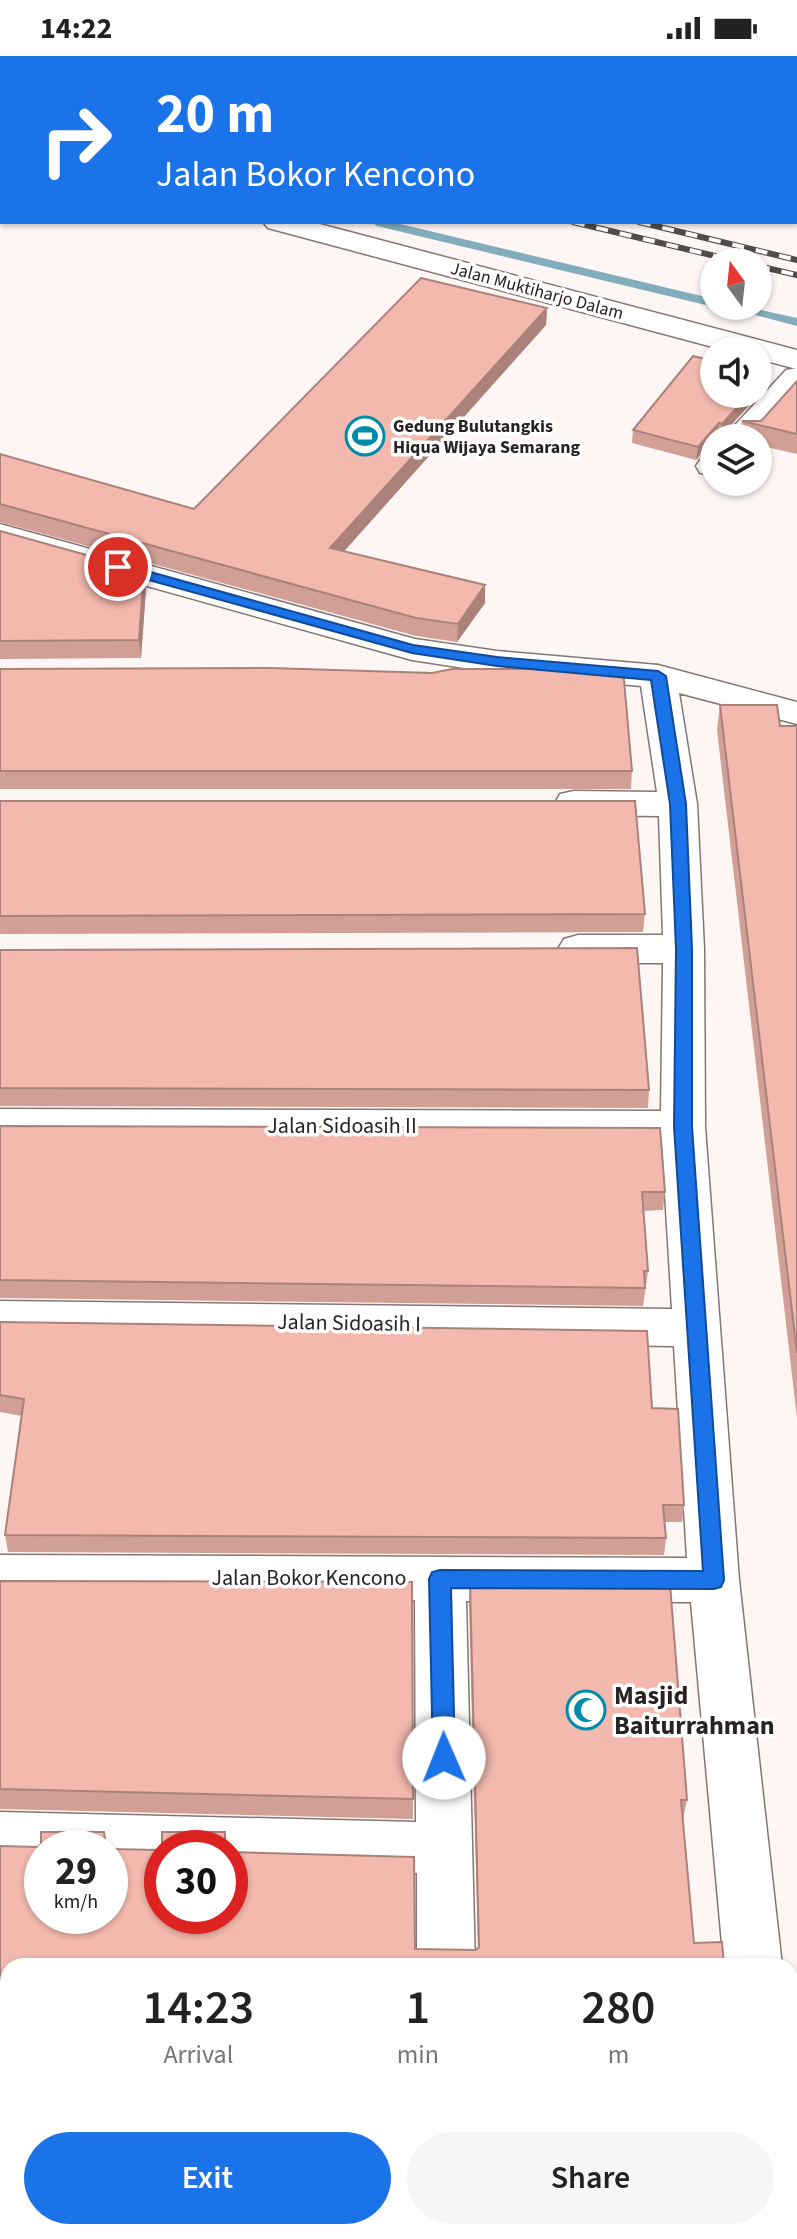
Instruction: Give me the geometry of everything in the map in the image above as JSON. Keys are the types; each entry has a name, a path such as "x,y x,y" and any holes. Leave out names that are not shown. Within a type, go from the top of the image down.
{"street":[{"name":"Jalan Muktiharjo Dalam","path":"286,224 797,360"},
{"path":"752,424 797,377"},
{"path":"0,534 412,649 497,662 658,676 797,713"},
{"path":"385,676 432,677 497,662"},
{"path":"658,676 678,804 684,949 683,1127 714,1580 752,1958"},
{"path":"542,803 678,804"},
{"path":"541,949 684,949"},
{"name":"Jalan Sidoasih II","path":"0,1125 683,1127"},
{"name":"Jalan Sidoasih I","path":"0,1319 698,1328"},
{"name":"Jalan Bokor Kencono","path":"0,1577 714,1580"},
{"path":"440,1579 446,1958"},
{"path":"0,1837 446,1848"}],"building":[{"path":"421,278 547,308 330,548 485,585 458,624 416,618 0,504 0,454 194,509"},
{"path":"693,356 700,358 700,408 736,408 722,424 700,424 698,447 633,430"},
{"path":"797,381 797,434 772,428 772,424 742,421 761,421"},
{"path":"0,531 144,571 139,640 0,641"},
{"path":"560,663 623,669 632,771 0,771 0,669 270,668 432,673 452,669 559,669"},
{"path":"720,705 777,705 780,726 797,726 797,1353"},
{"path":"0,801 635,801 645,914 0,916"},
{"path":"637,948 649,1090 0,1088 0,950"},
{"path":"0,1126 660,1128 665,1192 642,1192 648,1271 644,1271 645,1288 0,1280"},
{"path":"0,1322 647,1331 652,1408 678,1409 684,1505 663,1505 666,1538 5,1535 24,1399 0,1395"},
{"path":"0,1581 412,1582 413,1799 0,1789"},
{"path":"470,1583 670,1584 687,1800 681,1800 694,1943 722,1942 723,1958 0,1958 0,1846 24,1847 24,1934 128,1934 128,1849 144,1850 144,1934 248,1934 248,1852 414,1857 415,1949 476,1950 479,1947"}],"waterway":[{"path":"385,224 700,300"},
{"path":"772,316 797,322"}],"railway":[{"path":"581,224 700,252"},
{"path":"647,224 797,260"},
{"path":"772,269 797,275"}],"place":[{"name":"Gedung Bulutangkis Hiqua Wijaya Semarang","path":"365,436"},
{"name":"Masjid Baiturrahman","path":"586,1710"}],"route":[{"path":"118,567 412,649 497,662 658,676 678,804 684,949 683,1127 714,1580 440,1579 444,1758"}]}
